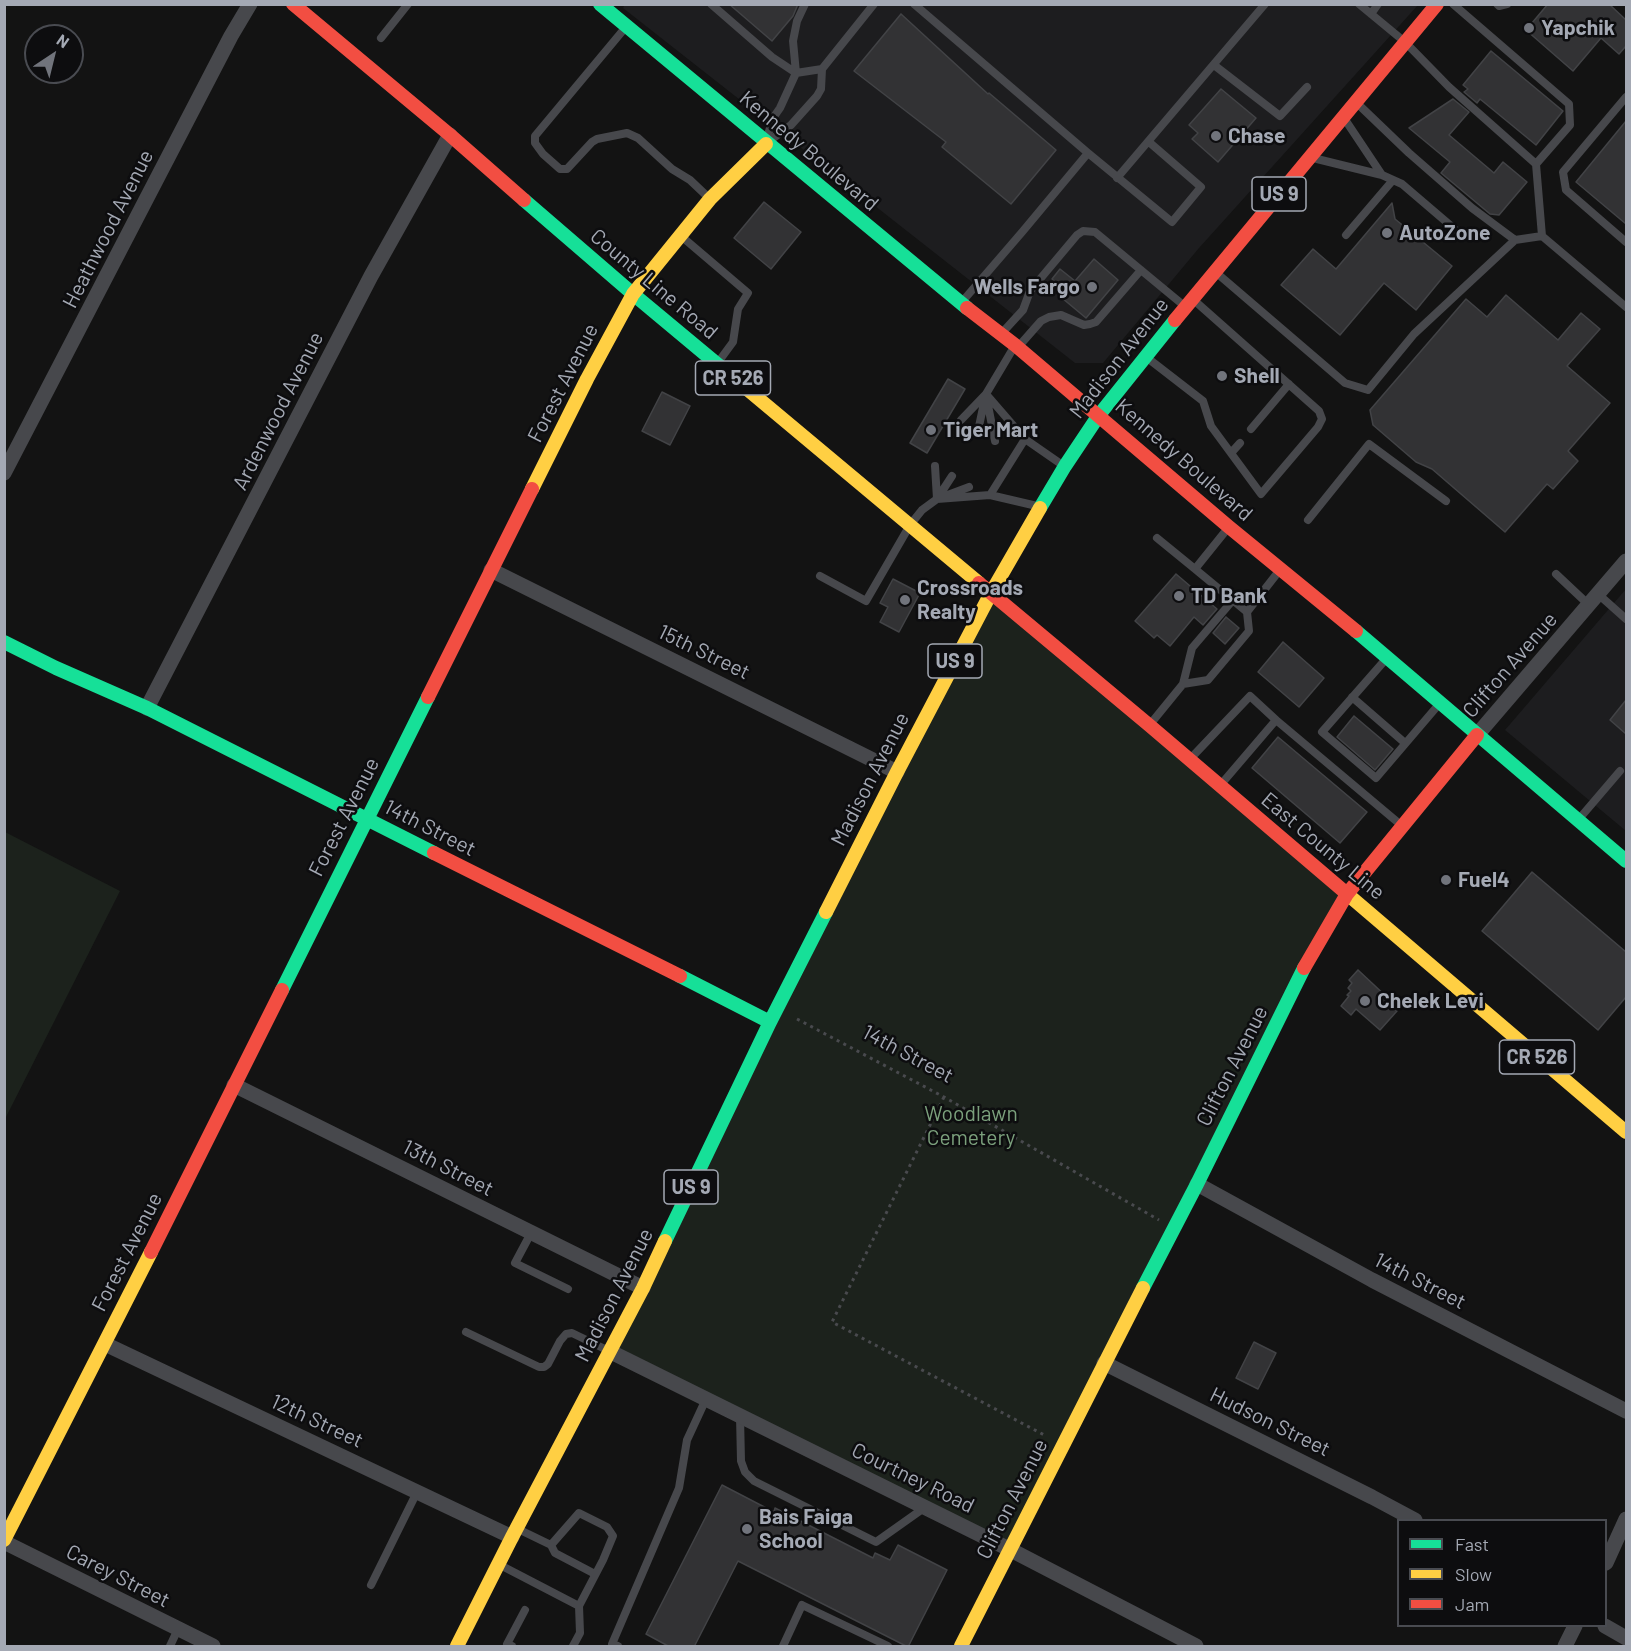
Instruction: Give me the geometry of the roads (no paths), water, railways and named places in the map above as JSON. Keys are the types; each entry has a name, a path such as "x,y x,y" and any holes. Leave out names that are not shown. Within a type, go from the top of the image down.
{"main road":[{"name":"County Line Road","path":"293,4 450,135 633,294 991,593"},
{"name":"Kennedy Boulevard","path":"600,4 766,144 1099,415 1626,861"},
{"name":"Madison Avenue","path":"457,1647 514,1532 642,1288 770,1022 897,772 991,593 1065,466 1099,415 1145,356 1437,4"},
{"name":"Forest Avenue","path":"4,1541 105,1344 587,379 633,294 710,199 766,144"},
{"name":"East County Line","path":"991,593 1624,1126"},
{"name":"14th Street","path":"4,642 56,668 147,708 770,1022"},
{"name":"Clifton Avenue","path":"961,1647 1197,1184 1308,960 1347,894 1477,735"}],"street":[{"name":"Heathwood Avenue","path":"4,473 231,36 250,4"},
{"name":"Ardenwood Avenue","path":"147,708 366,287 450,135"},
{"name":"Clifton Avenue","path":"1477,735 1626,561"},
{"name":"15th Street","path":"491,570 897,772"},
{"name":"13th Street","path":"234,1084 642,1288"},
{"name":"14th Street","path":"1197,1184 1372,1280 1626,1411"},
{"name":"12th Street","path":"105,1344 417,1492 514,1532"},
{"name":"Courtney Road","path":"609,1351 1010,1549 1196,1647"},
{"name":"Hudson Street","path":"1104,1363 1411,1519"},
{"path":"1607,1559 1626,1519"},
{"name":"Carey Street","path":"4,1541 213,1647"},
{"path":"1565,1647 1575,1627"},
{"path":"1607,1627 1626,1638"}],"lane":[{"path":"381,38 408,4"},
{"path":"711,4 772,57 796,73 822,69"},
{"path":"766,144 773,118 796,73 793,41 797,21 805,4"},
{"path":"766,144 791,125 817,96 821,89 822,69 874,4"},
{"path":"914,4 1117,178 1172,222 1201,187 1149,142"},
{"path":"1117,178 1265,4"},
{"path":"1359,4 1405,42 1449,87 1536,164 1542,236 1626,307"},
{"path":"1371,14 1378,4"},
{"path":"1453,4 1569,104 1570,125 1536,164"},
{"path":"1497,4 1499,6 1507,4"},
{"path":"626,26 535,136 535,142 543,154 560,169 567,169 592,142 627,133 638,138 710,199"},
{"path":"1214,65 1280,116 1306,87"},
{"path":"1626,97 1563,172 1566,190 1626,242"},
{"path":"1355,102 1472,208 1515,240"},
{"path":"1343,116 1382,175"},
{"path":"960,303 1088,153"},
{"path":"1309,158 1382,175 1401,184 1464,237"},
{"path":"1346,235 1393,180"},
{"path":"1000,334 1023,310 1030,291 1077,235 1083,231 1095,232 1141,270 1189,303 1289,384 1319,411 1322,419 1318,428 1261,494 1211,426 1203,401 1145,356"},
{"path":"680,236 748,293 738,309 733,342 716,364"},
{"path":"1215,272 1345,383 1368,390 1414,334 1515,240 1542,236"},
{"path":"961,420 986,394 1016,347 1041,321 1062,315 1084,325 1096,322 1141,270"},
{"path":"1251,429 1289,384"},
{"path":"978,431 986,394"},
{"path":"986,394 1025,439 1065,466"},
{"path":"986,394 995,441"},
{"path":"990,495 1025,439"},
{"path":"1231,453 1240,443"},
{"path":"1308,520 1370,444 1446,501"},
{"path":"935,466 937,499"},
{"path":"937,499 951,476"},
{"path":"820,576 866,601 910,525 922,510 937,499 969,487"},
{"path":"937,499 990,495 1041,507"},
{"path":"1194,569 1229,527"},
{"path":"1157,538 1247,612 1249,631 1208,680 1182,684"},
{"path":"1247,612 1280,570"},
{"path":"1556,574 1626,619"},
{"path":"1149,725 1182,684 1192,648 1233,600"},
{"path":"1387,658 1322,732 1376,778 1440,703"},
{"path":"1189,759 1250,696 1402,826"},
{"path":"1352,698 1405,743"},
{"path":"1220,786 1276,720"},
{"path":"1578,820 1620,771"},
{"path":"531,1233 515,1263 568,1289"},
{"path":"466,1332 544,1368 566,1334 572,1333 609,1351"},
{"path":"618,1647 612,1644 679,1488 687,1440 706,1399"},
{"path":"740,1416 741,1461 745,1472 754,1481 876,1542 925,1507"},
{"path":"371,1585 417,1492"},
{"path":"551,1545 579,1513 607,1527 613,1536 579,1605 580,1633 573,1647"},
{"path":"514,1532 551,1545 555,1553 596,1574"},
{"path":"498,1564 579,1605"},
{"path":"783,1647 802,1605 888,1647"},
{"path":"512,1647 507,1644 525,1610"},
{"path":"170,1647 178,1629"}],"place":[{"name":"Yapchik","path":"1529,28"},
{"name":"Chase","path":"1216,136"},
{"name":"AutoZone","path":"1387,233"},
{"name":"Wells Fargo","path":"1092,287"},
{"name":"Shell","path":"1222,376"},
{"name":"Tiger Mart","path":"931,430"},
{"name":"TD Bank","path":"1179,596"},
{"name":"Crossroads Realty","path":"905,600"},
{"name":"Fuel4","path":"1446,880"},
{"name":"Chelek Levi","path":"1365,1001"},
{"name":"Bais Faiga School","path":"747,1529"}],"park label":[{"name":"Woodlawn Cemetery","path":"971,1126"}]}
